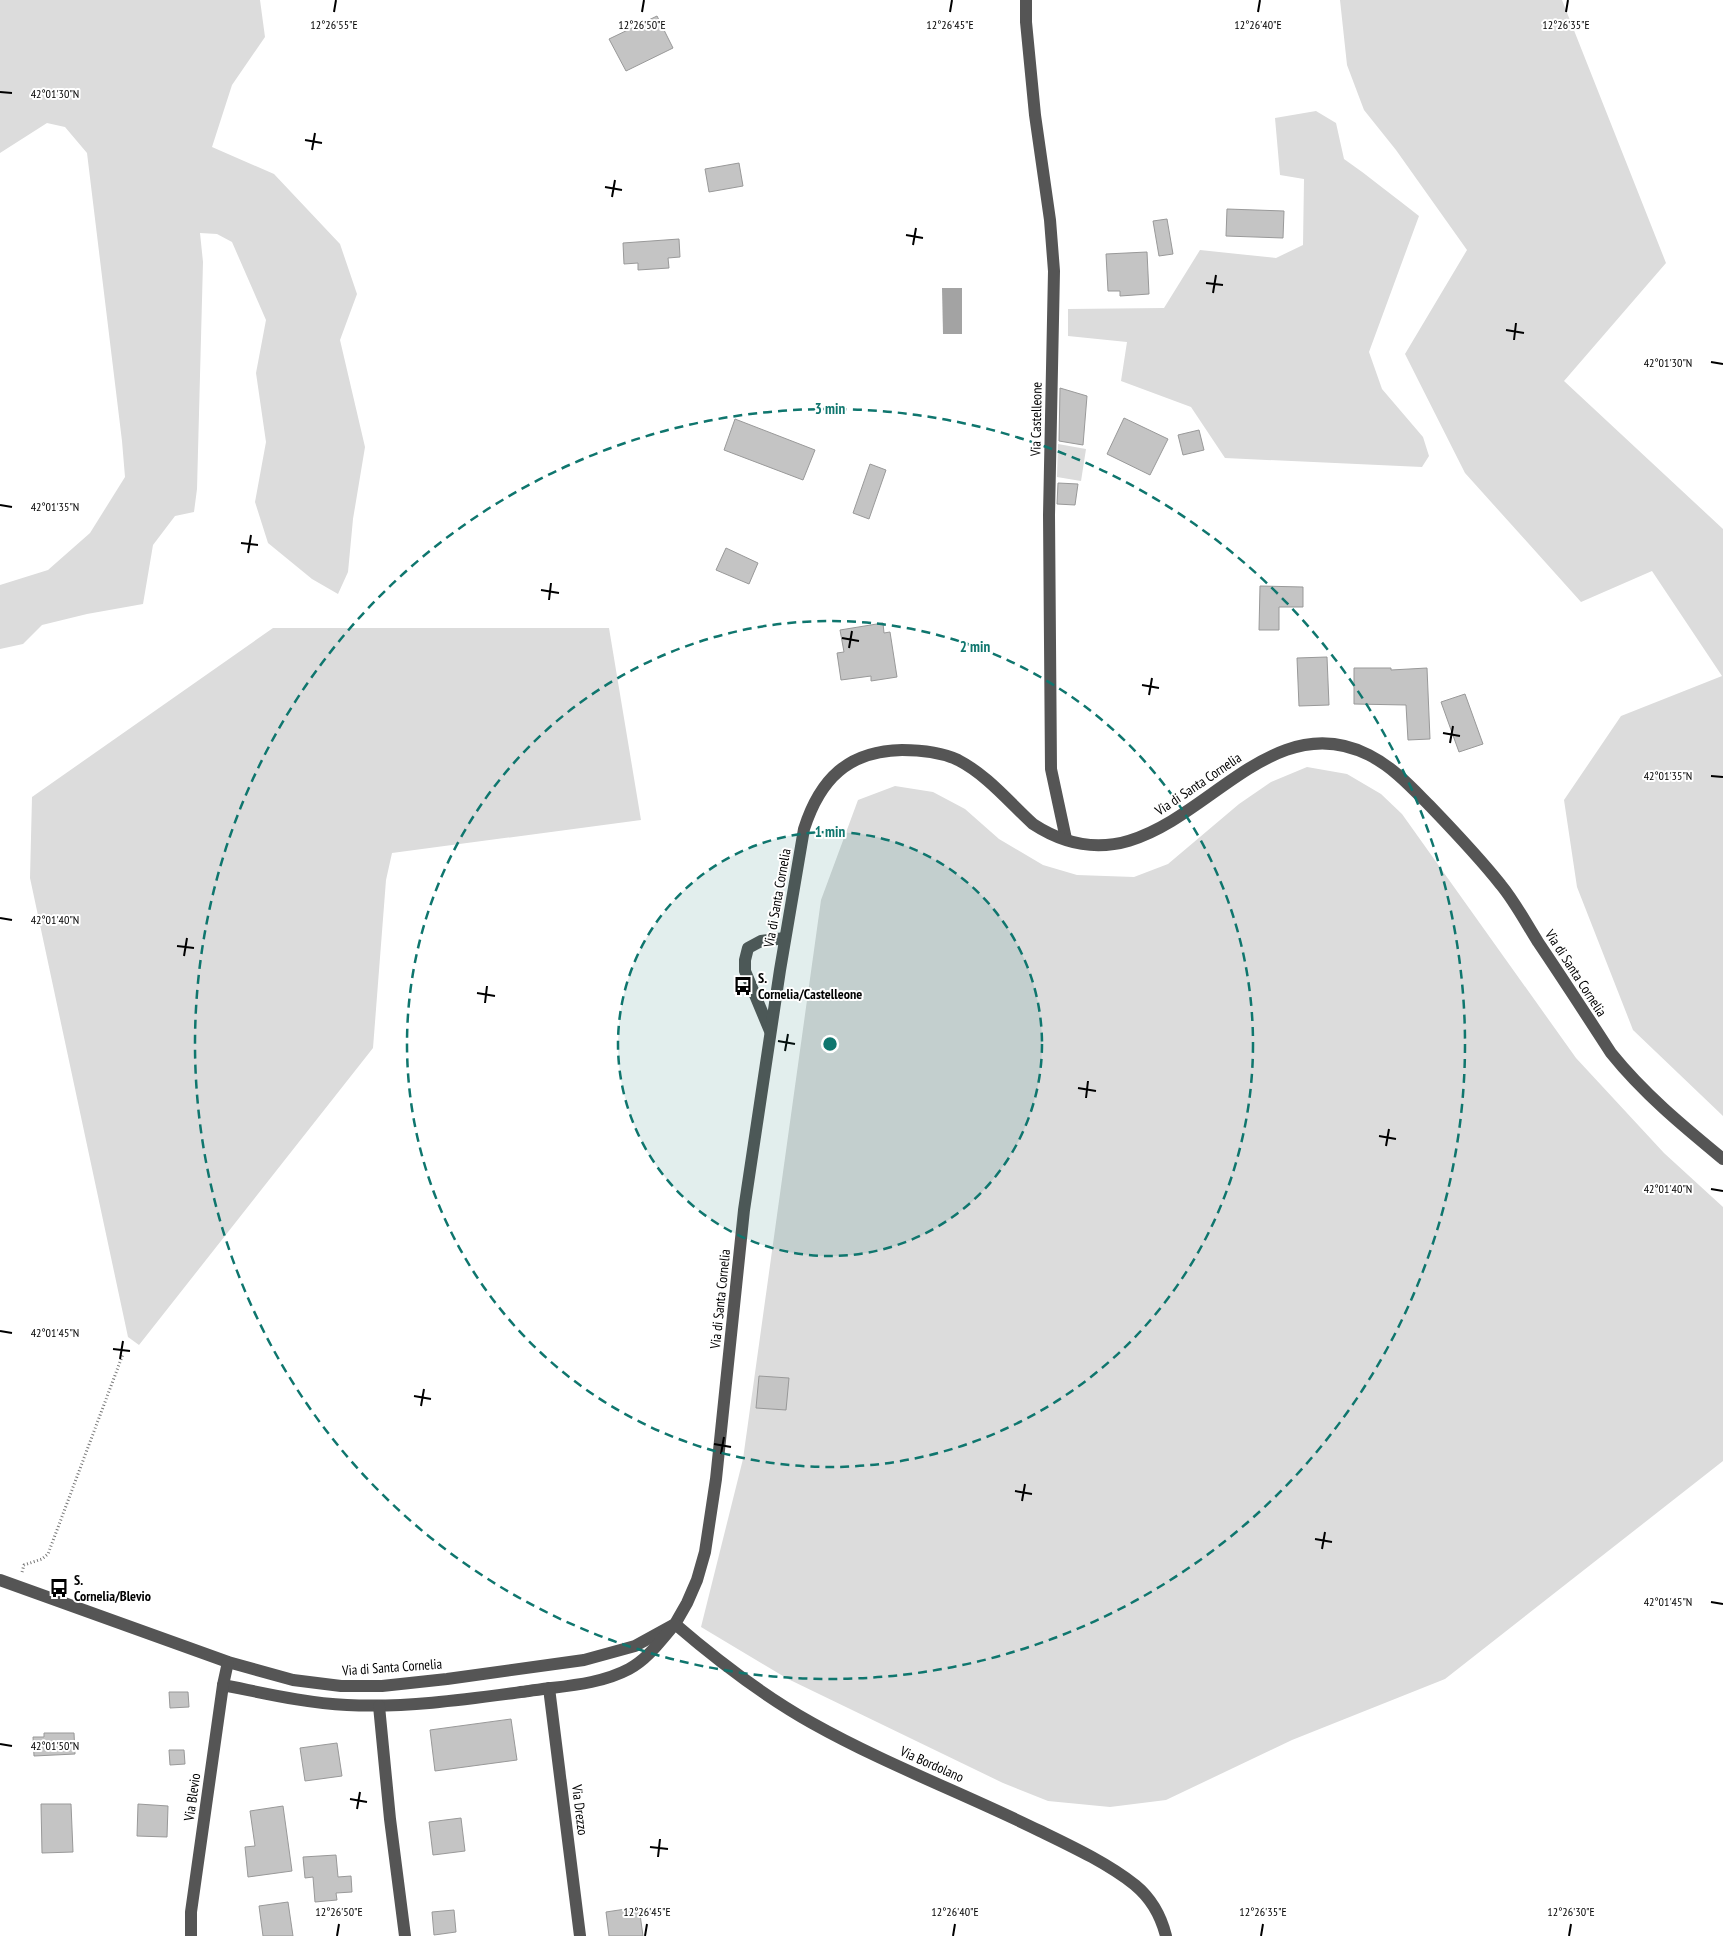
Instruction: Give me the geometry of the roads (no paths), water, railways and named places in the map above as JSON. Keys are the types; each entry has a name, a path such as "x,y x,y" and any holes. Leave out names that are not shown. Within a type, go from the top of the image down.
{"street":[{"name":"Via Castelleone","path":"1026,0 1026,22 1035,115 1050,220 1054,271 1050,515 1051,769 1066,839"},
{"name":"Via di Santa Cornelia","path":"223,1685 283,1697 346,1705 380,1706 466,1699 549,1688 589,1682 629,1669 649,1654 674,1624 687,1603 697,1580 705,1552 716,1479 744,1210 785,938 803,836 812,807 830,779 844,766 861,757 890,750 910,750 934,752 957,760 977,772 1033,824 1048,833 1078,843 1102,844 1126,841 1142,836 1179,818 1229,780 1264,759 1293,747 1309,743 1334,744 1354,748 1370,755 1404,780 1448,825 1502,886 1611,1053 1629,1076 1648,1095 1723,1160"},
{"path":"771,1032 745,971 745,960 748,948 761,941 785,938"},
{"name":"Via di Santa Cornelia","path":"0,1580 228,1662 309,1683 341,1686 382,1686 456,1678 584,1660 635,1646 674,1624"},
{"name":"Via Bordolano","path":"674,1624 751,1686 812,1723 890,1762 1058,1840 1121,1875 1136,1886 1152,1902 1162,1920 1166,1936"},
{"name":"Via Blevio","path":"191,1936 191,1912 223,1685 228,1662"},
{"name":"Via Drezzo","path":"549,1688 580,1936"},
{"path":"380,1706 390,1819 405,1936"}],"place":[{"name":"S. Cornelia/Castelleone","path":"743,986"},
{"name":"S. Cornelia/Blevio","path":"59,1588"}]}
